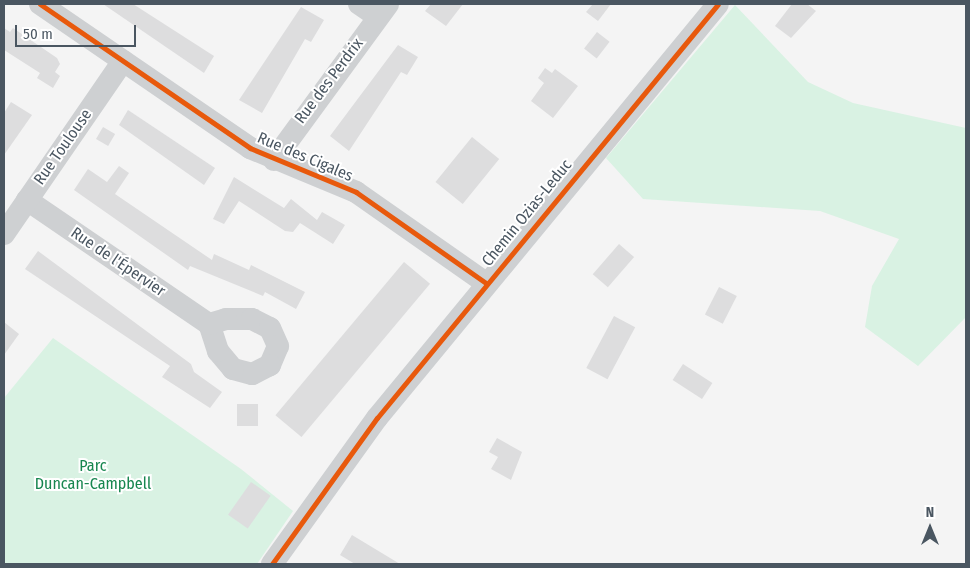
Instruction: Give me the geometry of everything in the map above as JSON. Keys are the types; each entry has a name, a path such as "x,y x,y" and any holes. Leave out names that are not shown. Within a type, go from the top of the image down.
{"street":[{"name":"Rue des Cigales","path":"40,4 274,160 356,192 486,283"},
{"name":"Chemin Ozias-Leduc","path":"272,564 377,418 486,283 718,4"},
{"name":"Rue des Perdrix","path":"274,160 375,8"},
{"name":"Rue Toulouse","path":"4,234 123,60"},
{"name":"Rue de l'Épervier","path":"27,200 209,324"}],"green space":[{"path":"735,5 808,82 853,103 966,128 966,317 918,366 865,327 872,286 899,239 820,211 643,199 606,158"},
{"name":"Parc Duncan-Campbell","path":"53,338 241,469 293,511 257,564 4,564 4,398"}],"building":[{"path":"103,4 133,4 214,56 204,73"},
{"path":"431,4 463,4 446,26 425,11"},
{"path":"593,4 611,4 598,21 586,12"},
{"path":"792,4 807,4 816,11 791,38 775,26"},
{"path":"301,7 324,20 311,42 305,39 262,113 239,100"},
{"path":"4,28 10,32 13,28 57,58 60,64 55,72 60,76 53,88 37,78 40,73 4,50"},
{"path":"597,32 610,42 597,58 584,49"},
{"path":"398,45 418,57 407,75 401,72 349,151 330,136"},
{"path":"545,68 552,73 555,69 578,86 553,118 531,101 544,83 538,78"},
{"path":"11,102 32,115 4,155 4,113"},
{"path":"128,110 215,168 204,185 119,125"},
{"path":"103,127 115,134 108,146 96,139"},
{"path":"472,137 499,159 463,204 435,182"},
{"path":"119,166 129,173 115,194 212,260 214,254 249,270 251,265 305,292 296,309 265,292 263,296 190,266 188,270 74,190 88,169 107,182"},
{"path":"234,177 284,208 291,199 317,220 322,212 345,225 333,244 300,223 293,232 285,231 239,201 224,224 213,219"},
{"path":"619,244 634,257 608,287 593,274"},
{"path":"38,251 191,364 194,372 222,392 210,408 162,377 170,366 25,269"},
{"path":"404,262 430,284 301,437 275,415"},
{"path":"719,287 737,296 723,324 705,315"},
{"path":"614,316 635,327 607,379 586,368"},
{"path":"4,322 19,334 4,355"},
{"path":"683,364 712,383 702,399 673,380"},
{"path":"237,404 258,404 258,426 237,426"},
{"path":"497,438 522,452 511,480 491,469 498,457 489,452"},
{"path":"251,482 271,496 248,529 228,515"},
{"path":"352,535 400,564 355,564 340,555"}],"cycle path":[{"path":"40,4 250,148 356,192 486,283"},
{"path":"272,564 377,418 718,4"}]}
